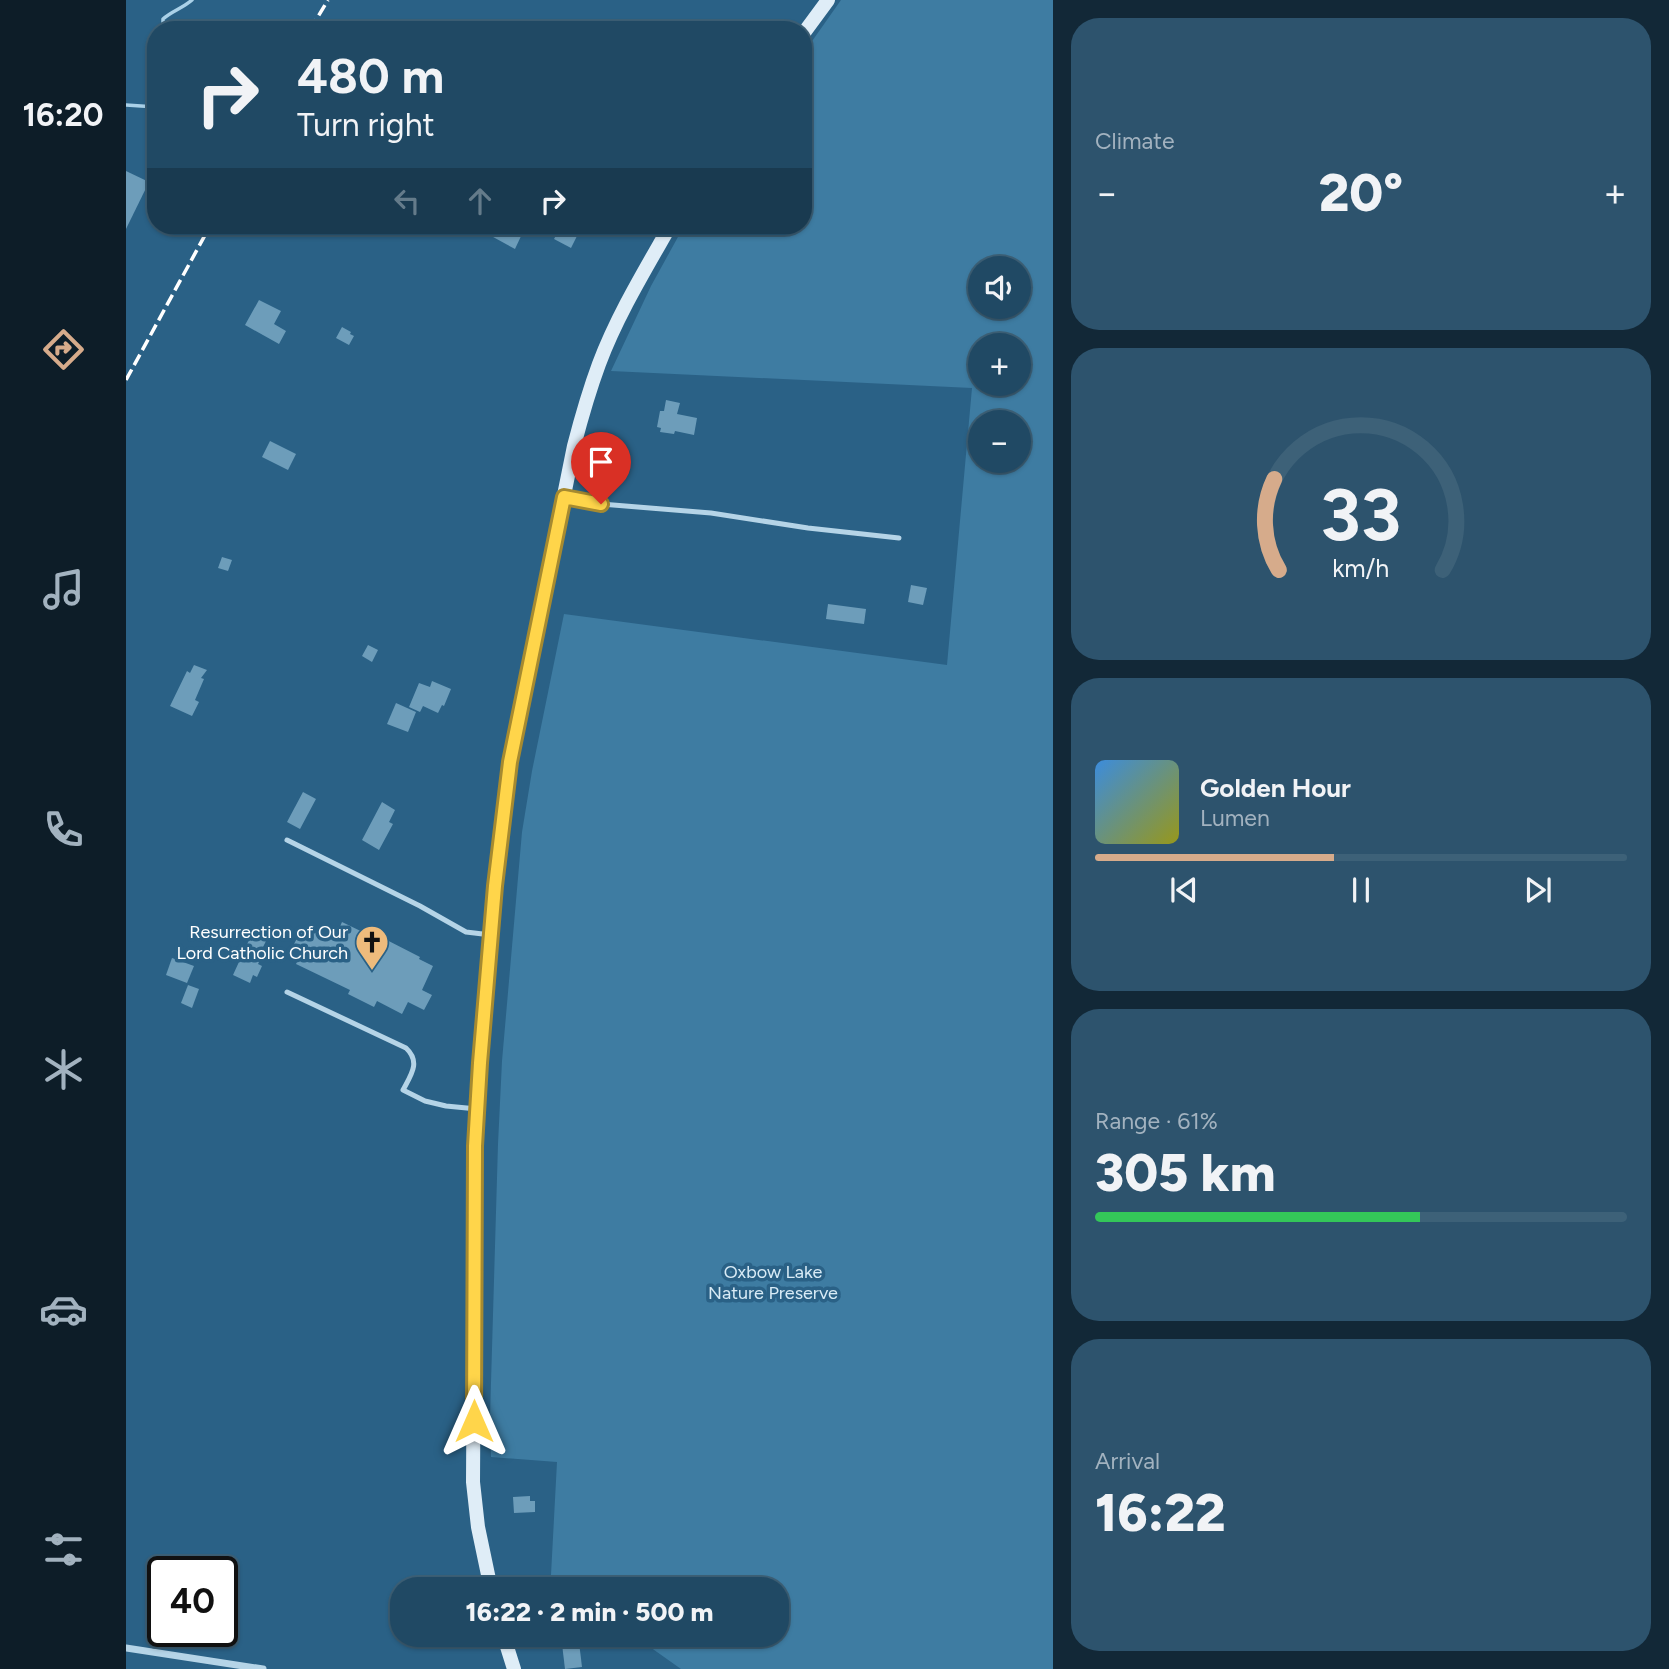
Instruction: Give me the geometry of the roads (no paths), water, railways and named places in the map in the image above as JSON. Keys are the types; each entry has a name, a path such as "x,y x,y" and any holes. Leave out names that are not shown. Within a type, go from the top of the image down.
{"street":[{"path":"812,22 828,0"},
{"path":"488,1577 478,1527 473,1482 475,1146 491,935 510,762 574,446 599,363 619,319 665,235"},
{"path":"506,1647 512,1668"},
{"path":"126,1648 263,1669"}],"lane":[{"path":"564,497 601,504 711,513 899,538"},
{"path":"287,840 466,932 491,935"},
{"path":"287,992 406,1048 415,1061 403,1090 425,1101 477,1109"}],"waterway":[{"path":"163,21 192,0"},
{"path":"126,105 147,106"}],"railway":[{"path":"315,21 328,0"},
{"path":"126,380 205,235"}],"place":[{"name":"Resurrection of Our Lord Catholic Church","path":"372,972"}],"park label":[{"name":"Oxbow Lake Nature Preserve","path":"773,1282"}]}
